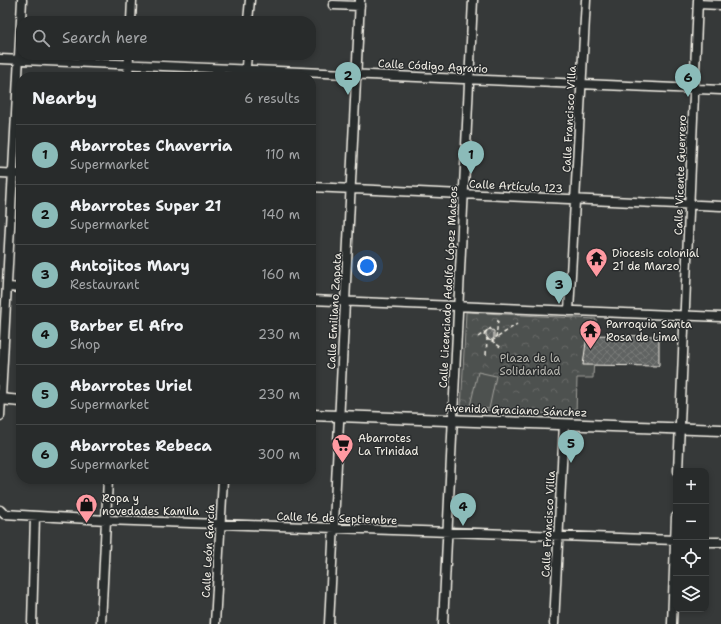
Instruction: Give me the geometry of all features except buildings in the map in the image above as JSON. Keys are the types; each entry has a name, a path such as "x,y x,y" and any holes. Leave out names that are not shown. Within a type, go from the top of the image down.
{"street":[{"path":"21,16 22,0"},
{"path":"131,16 132,0"},
{"path":"248,16 250,0"},
{"name":"Calle Licenciado Adolfo López Mateos","path":"443,624 473,0"},
{"name":"Calle Francisco Villa","path":"570,311 586,0"},
{"path":"698,2 721,5"},
{"name":"Calle Vicente Guerrero","path":"678,468 691,204 698,2"},
{"path":"332,5 360,3"},
{"name":"Calle Emiliano Zapata","path":"329,624 352,189 360,3"},
{"name":"Calle Código Agrario","path":"0,59 16,59"},
{"path":"19,60 19,72"},
{"name":"Calle Código Agrario","path":"41,60 128,64 233,72"},
{"path":"128,60 128,72"},
{"path":"246,72 247,60"},
{"name":"Calle Código Agrario","path":"316,74 356,74 721,90"},
{"path":"0,173 16,174"},
{"path":"0,416 3,322 8,287 16,185"},
{"name":"Calle Artículo 123","path":"316,187 721,206"},
{"path":"0,249 10,249"},
{"path":"8,287 16,288"},
{"path":"316,300 721,317"},
{"path":"1,399 16,400"},
{"name":"Avenida Graciano Sánchez","path":"316,415 721,430"},
{"name":"Calle Francisco Villa","path":"554,624 564,424"},
{"path":"101,624 108,484"},
{"name":"Calle León García","path":"216,624 223,484"},
{"name":"Calle 16 de Septiembre","path":"0,510 4,514 106,520 673,540"},
{"path":"32,624 35,516"},
{"path":"709,542 721,542"},
{"path":"672,624 674,576"}],"path":[{"path":"496,338 498,320"},
{"path":"492,341 517,324"},
{"path":"478,337 491,328"},
{"path":"485,332 484,336 487,339 486,355"},
{"path":"487,339 502,348"}],"green space":[{"name":"Plaza de la Solidaridad","path":"466,312 596,319 593,378 577,378 576,415 461,409"},
{"path":"478,372 496,376 489,409 470,406"}],"place":[{"name":"Abarrotes Super 21","path":"348,95"},
{"name":"Abarrotes Rebeca","path":"688,97"},
{"name":"Abarrotes Chaverria","path":"471,174"},
{"name":"Diocesis colonial 21 de Marzo","path":"596,278"},
{"name":"Antojitos Mary","path":"559,304"},
{"name":"Parroquia Santa Rosa de Lima","path":"591,350"},
{"name":"Abarrotes Uriel","path":"571,463"},
{"name":"Abarrotes La Trinidad","path":"343,464"},
{"name":"Ropa y novedades Kamila","path":"86,524"},
{"name":"Barber El Afro","path":"463,526"}]}
